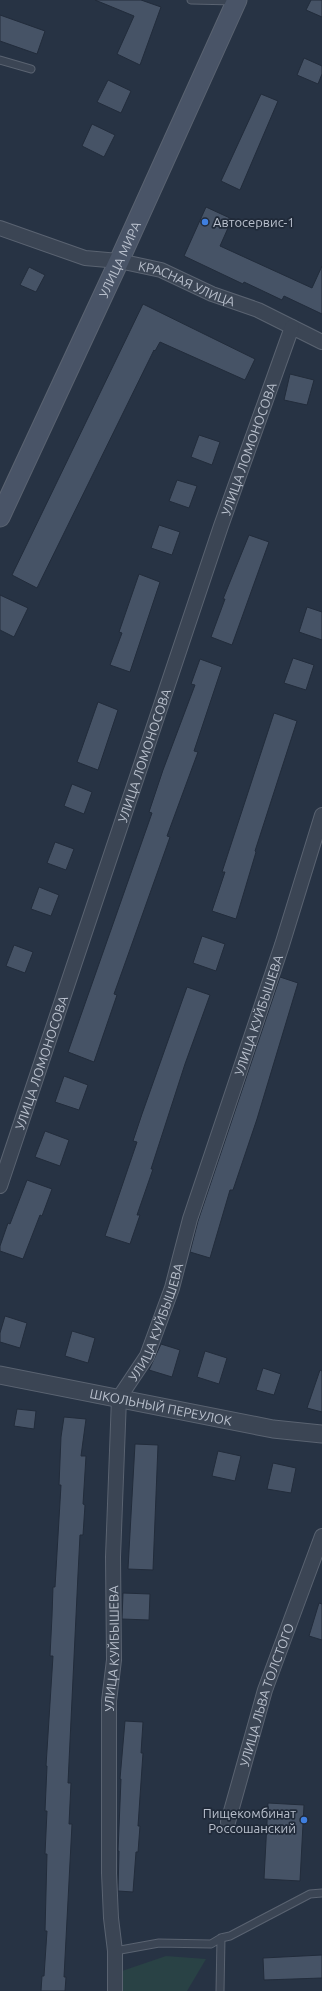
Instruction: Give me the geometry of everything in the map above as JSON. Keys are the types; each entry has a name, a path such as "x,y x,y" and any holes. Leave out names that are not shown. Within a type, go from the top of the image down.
{"main road":[{"name":"УЛИЦА МИРА","path":"0,517 119,261 237,0"}],"street":[{"name":"КРАСНАЯ УЛИЦА","path":"0,228 85,258 119,261 161,270 212,294 258,310 322,342"},
{"name":"УЛИЦА ЛОМОНОСОВА","path":"0,1186 219,534 292,327"},
{"name":"УЛИЦА КУЙБЫШЕВА","path":"115,1991 115,1951 111,1918 109,1873 109,1701 114,1660 113,1557 119,1398 147,1356 172,1288 190,1219 282,945 322,814"},
{"name":"ШКОЛЬНЫЙ ПЕРЕУЛОК","path":"0,1375 273,1428 322,1434"},
{"name":"УЛИЦА ЛЬВА ТОЛСТОГО","path":"228,1822 265,1690 316,1574 322,1536"}],"lane":[{"path":"191,0 237,0"},
{"path":"0,60 31,69"},
{"path":"115,1951 159,1943 211,1944 222,1938 230,1936 310,1894 322,1892"},
{"path":"220,1991 222,1938"}],"green space":[{"path":"166,1956 206,1959 187,1991 122,1991 119,1972"}],"building":[{"path":"95,0 141,0 161,7 140,65 117,54 134,16"},
{"path":"311,0 322,0 322,17 306,10"},
{"path":"0,15 45,31 37,54 0,41"},
{"path":"304,58 322,66 322,74 318,84 297,75"},
{"path":"108,80 131,91 121,113 97,102"},
{"path":"261,94 278,101 240,190 221,181"},
{"path":"92,124 115,135 104,157 82,146"},
{"path":"206,207 232,219 220,246 312,288 322,266 322,314 284,296 282,300 244,282 243,284 184,256"},
{"path":"29,267 45,275 36,292 20,285"},
{"path":"143,304 255,359 245,380 160,342 155,351 154,350 37,588 12,575"},
{"path":"290,374 314,380 307,405 284,400"},
{"path":"199,435 220,442 212,465 191,457"},
{"path":"177,480 197,486 189,508 169,501"},
{"path":"159,525 180,532 172,555 151,548"},
{"path":"249,535 269,542 232,645 211,637 225,599 223,599"},
{"path":"139,574 160,582 130,672 110,665 122,633 119,632"},
{"path":"0,595 28,608 14,637 0,630"},
{"path":"307,607 322,612 322,640 299,632"},
{"path":"293,658 314,665 306,690 284,683"},
{"path":"200,659 222,667 194,751 198,752 167,836 170,837 114,994 117,995 94,1062 68,1052 152,813 149,812 163,770 195,685 191,684"},
{"path":"98,702 118,710 98,770 77,762"},
{"path":"274,713 297,721 255,851 256,852 236,919 212,911 225,872 222,872"},
{"path":"72,784 92,792 84,814 64,806"},
{"path":"55,842 74,849 66,870 47,863"},
{"path":"39,887 59,895 51,916 31,909"},
{"path":"202,936 225,944 216,971 193,963"},
{"path":"14,945 33,952 25,973 6,966"},
{"path":"280,977 298,983 257,1119 233,1190 230,1190 210,1258 190,1252 198,1221"},
{"path":"187,987 210,995 185,1064 151,1169 153,1169 137,1215 140,1215 130,1244 105,1236 137,1142 133,1141"},
{"path":"64,1076 88,1085 79,1110 55,1102"},
{"path":"45,1131 69,1140 60,1166 35,1157"},
{"path":"27,1180 52,1189 23,1259 0,1251 0,1246 8,1223 10,1224"},
{"path":"5,1316 27,1323 20,1348 0,1342 0,1333"},
{"path":"72,1331 95,1338 88,1363 65,1356"},
{"path":"161,1344 180,1350 172,1377 149,1370"},
{"path":"205,1351 227,1358 219,1384 197,1377"},
{"path":"263,1368 281,1374 274,1395 256,1390"},
{"path":"320,1370 322,1371 322,1412 307,1408"},
{"path":"17,1409 36,1411 34,1429 14,1426"},
{"path":"64,1417 86,1419 81,1456 86,1456 83,1504 85,1505 83,1535 80,1535 68,1783 71,1783 69,1824 72,1824 64,1977 66,1977 65,1991 41,1991 42,1976 44,1976 47,1931 45,1931 47,1854 45,1854 47,1811 45,1811 46,1766 53,1656 50,1656 53,1587 55,1587 61,1485 59,1485 61,1437"},
{"path":"135,1444 158,1445 153,1570 128,1569"},
{"path":"218,1451 241,1456 235,1481 212,1476"},
{"path":"273,1463 296,1468 291,1493 267,1489"},
{"path":"123,1593 150,1594 149,1620 122,1619"},
{"path":"319,1603 322,1604 322,1640 309,1636"},
{"path":"125,1721 143,1722 141,1753 143,1753 138,1826 140,1826 138,1852 136,1852 133,1892 118,1891 120,1779"},
{"path":"268,1803 304,1805 300,1881 264,1879"},
{"path":"322,1955 322,1978 264,1980 263,1958"}],"place":[{"name":"Автосервис-1","path":"205,222"},
{"name":"Пищекомбинат Россошанский","path":"304,1820"}]}
